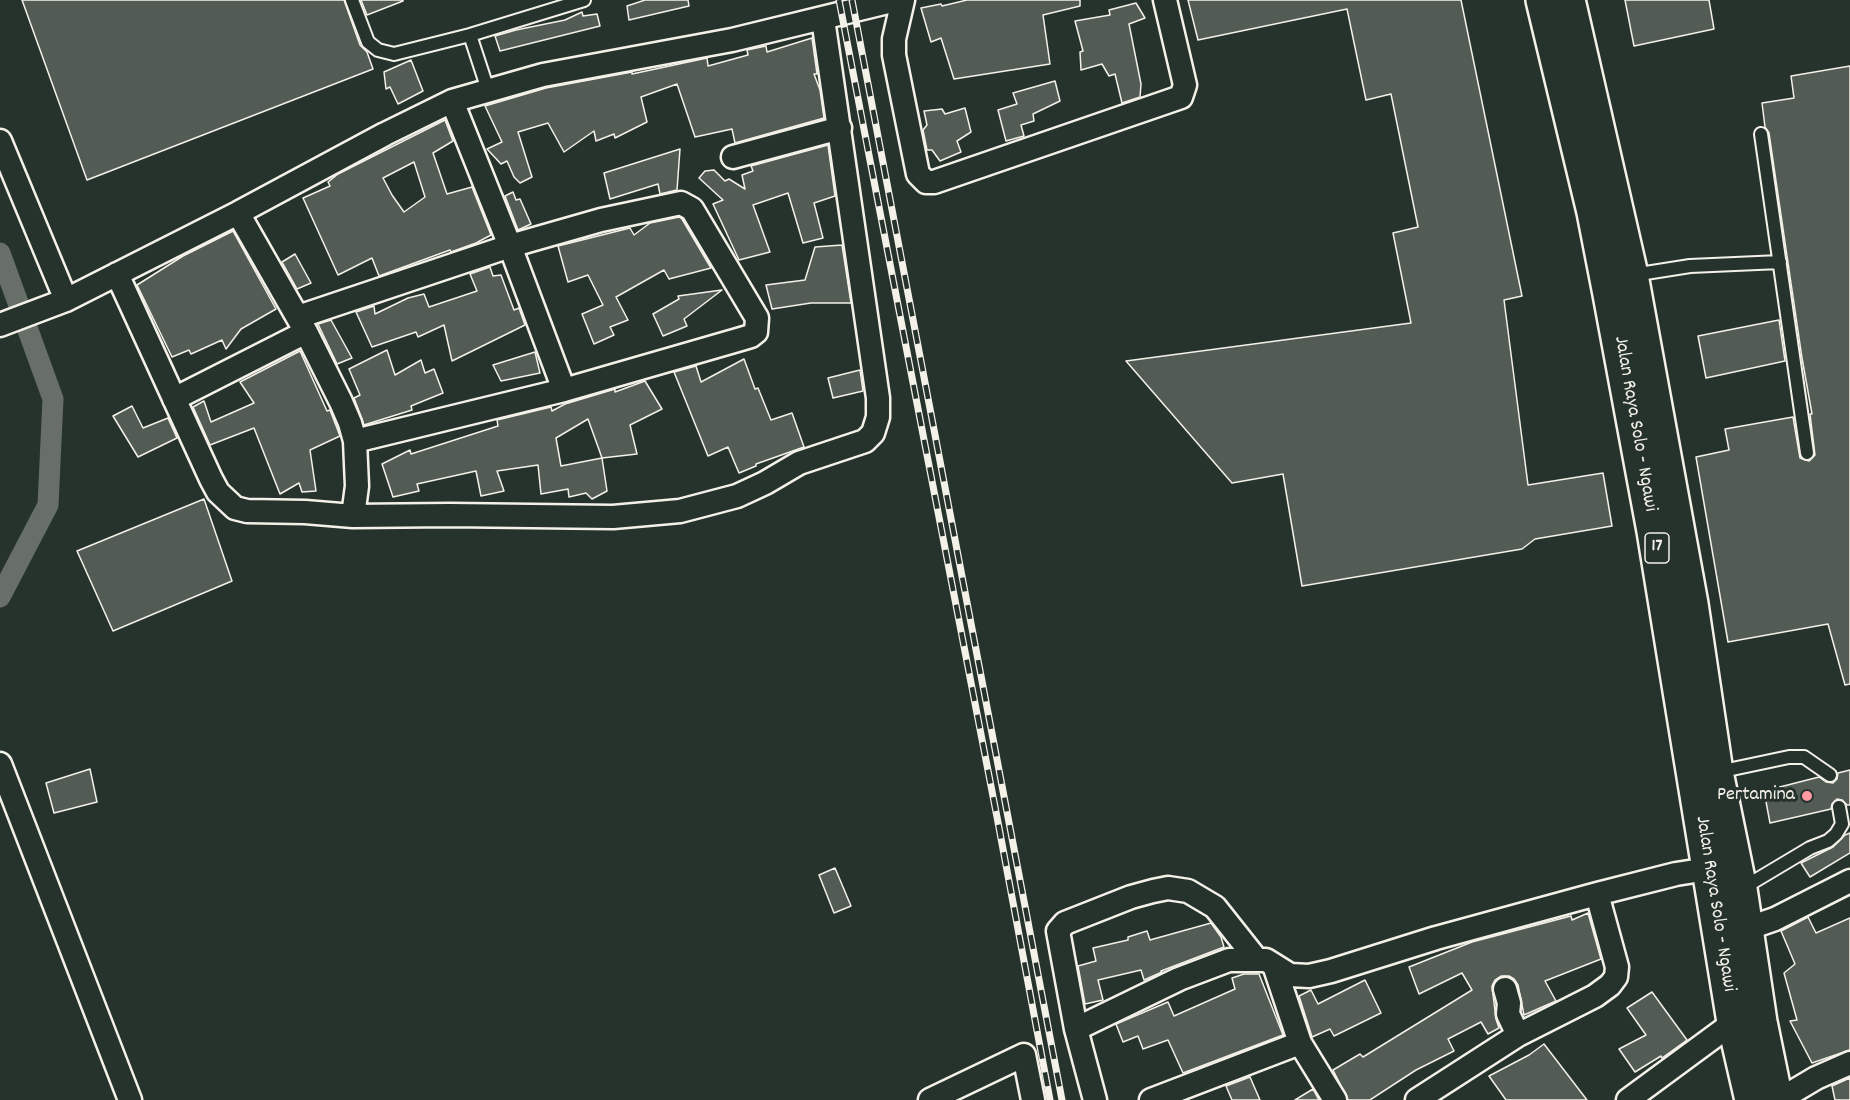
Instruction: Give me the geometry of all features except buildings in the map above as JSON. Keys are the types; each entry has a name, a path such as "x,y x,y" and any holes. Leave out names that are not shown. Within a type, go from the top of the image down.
{"highway":[{"name":"Jalan Raya Solo - Ngawi","path":"1543,0 1594,212 1654,531 1705,774 1740,889 1760,1022 1778,1100"},
{"name":"Jalan Raya Solo - Ngawi","path":"1568,0 1631,275 1690,604 1705,774 1708,868 1734,1022 1752,1100"}],"street":[{"path":"4,321 62,302 452,101 566,70 732,40 896,0"},
{"path":"903,0 894,39 894,55 918,174 926,182 934,182 1181,97 1185,86 1165,0"},
{"path":"117,274 211,479 218,492 235,508 248,511 353,516 613,517 680,511 737,496 799,463 865,441 877,426 878,398 823,19"},
{"path":"452,101 564,390"},
{"path":"733,157 840,128"},
{"path":"0,141 62,302"},
{"path":"174,399 302,324 510,246 601,220 681,203 692,209 757,318 756,332 751,336 564,390 355,441"},
{"path":"238,213 302,324 341,402 355,441 357,486 353,516"},
{"path":"0,764 130,1100"},
{"path":"1076,1029 1179,979 1228,960 1265,963 1290,975 1308,976 1331,972 1436,938 1597,894 1708,868"},
{"path":"1746,929 1775,919 1850,881"},
{"path":"1095,1100 1076,1029 1058,931 1065,923 1131,897 1168,888 1188,891 1215,907 1265,963 1300,1043 1335,1100"},
{"path":"1417,1100 1518,1035 1603,991 1616,977 1617,967 1597,894"},
{"path":"1505,989 1509,1003 1508,1014 1518,1035"},
{"path":"1628,1100 1734,1022"},
{"path":"1151,1100 1300,1043"},
{"path":"930,1100 1024,1055 1033,1100"},
{"path":"1778,1100 1816,1078 1850,1063"}],"lane":[{"path":"352,0 368,42 386,54 470,35 584,0"},
{"path":"470,35 488,90"},
{"path":"1761,134 1808,453"},
{"path":"1631,275 1690,266 1780,262"},
{"path":"1705,774 1789,756 1804,758 1830,774"},
{"path":"1740,889 1836,834 1842,824 1839,807"}],"waterway":[{"path":"0,253 53,399 48,505 0,597"}],"railway":[{"path":"839,0 1050,1100"},
{"path":"852,0 1062,1100"}],"place":[{"name":"Pertamina","path":"1807,796"}]}
